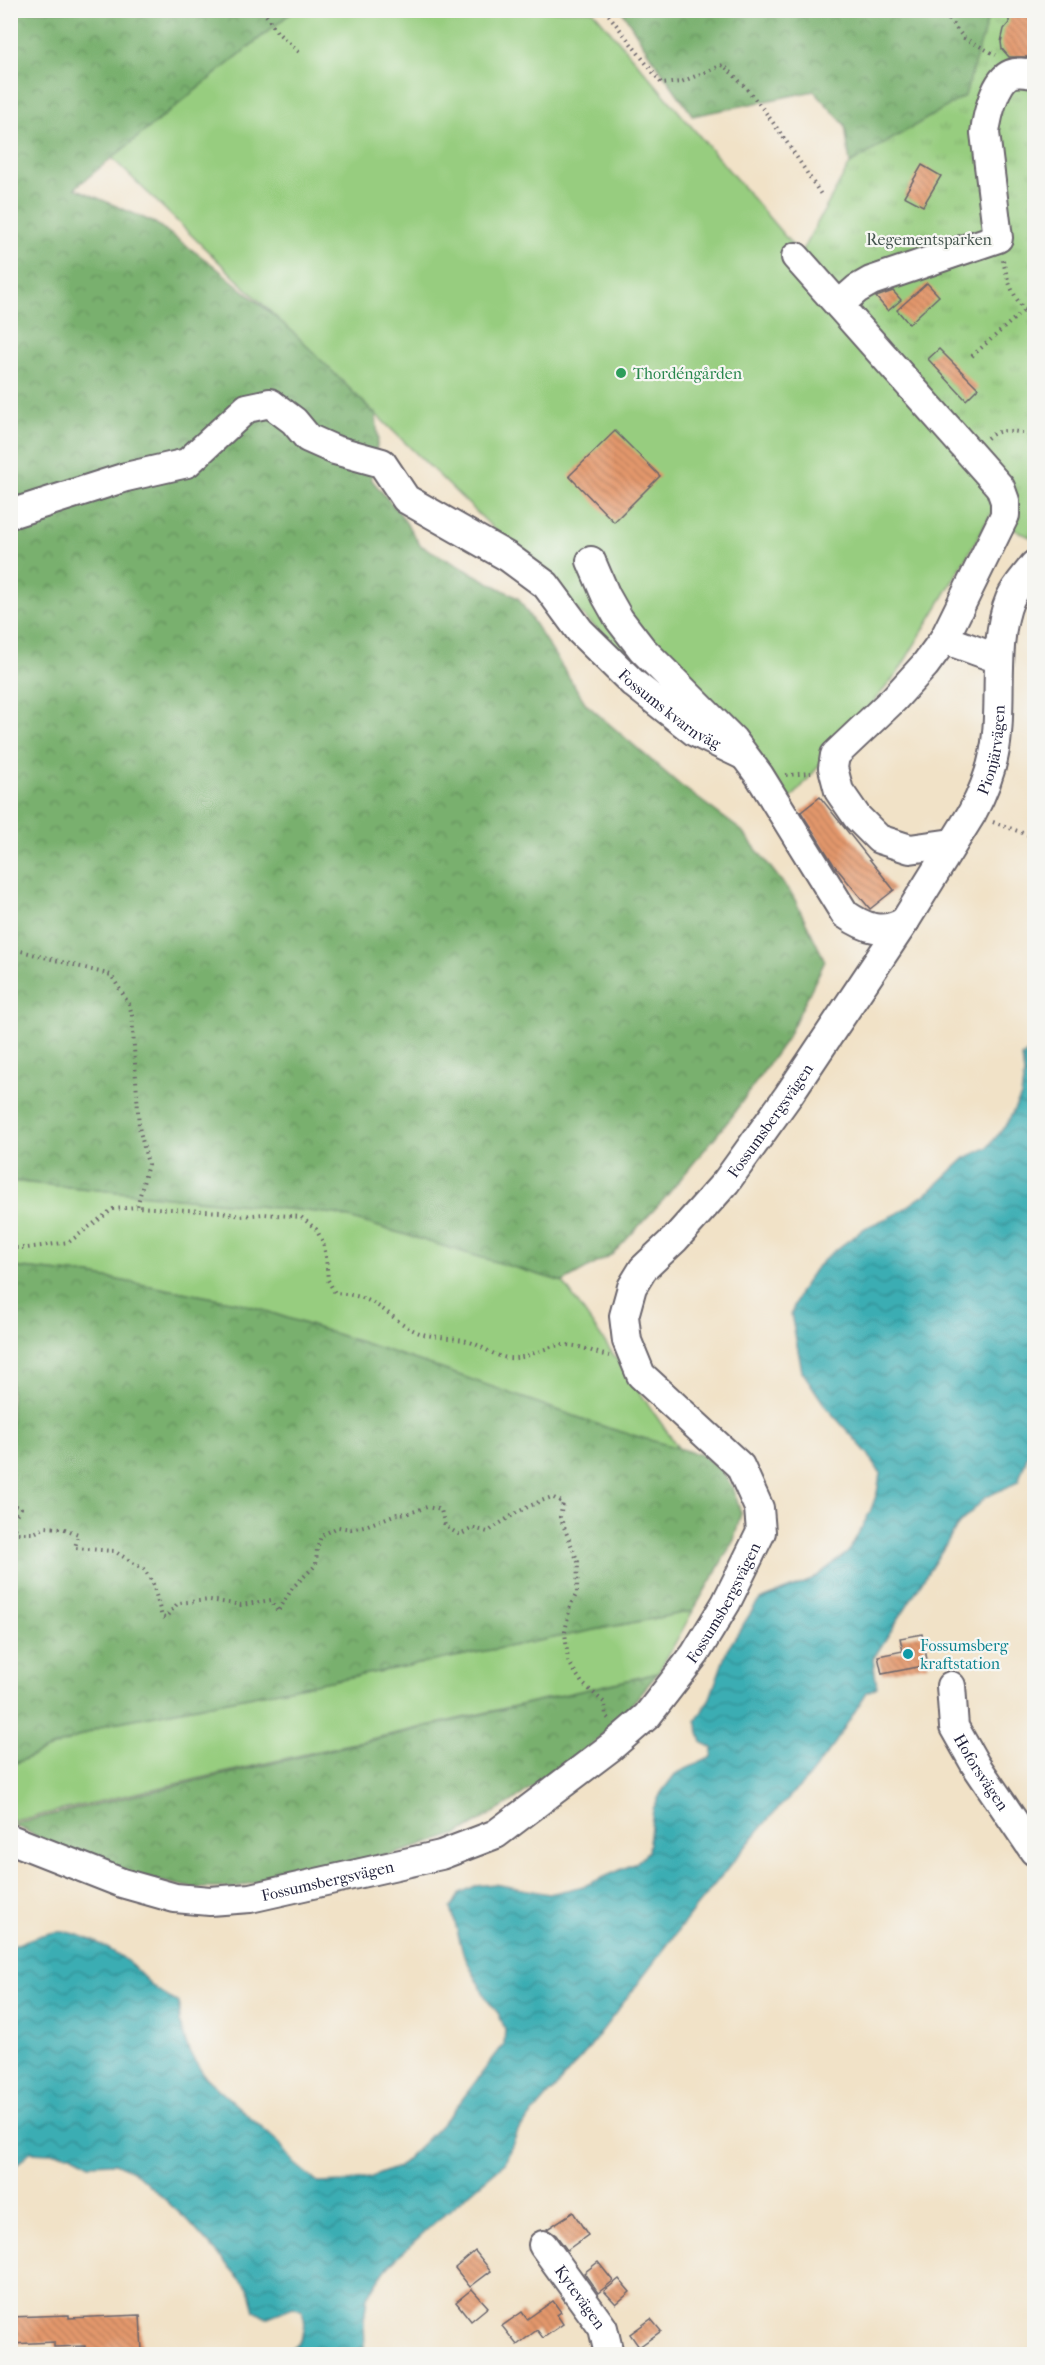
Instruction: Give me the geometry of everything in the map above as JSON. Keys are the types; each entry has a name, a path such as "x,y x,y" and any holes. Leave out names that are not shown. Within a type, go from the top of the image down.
{"street":[{"path":"839,305 871,280 999,238 986,132 987,117 1001,80 1012,73 1035,74"},
{"path":"796,256 971,453 1000,488 1005,501 1005,515 944,639 925,665 894,699 835,755 833,768 839,791 857,817 879,839 910,849 952,843"},
{"name":"Fossums kvarnväg","path":"10,514 126,477 187,462 247,408 270,403 294,421 308,438 335,450 382,463 406,499 508,557 546,585 580,631 633,683 695,732 751,765"},
{"path":"591,561 606,596 625,627 642,649 733,740 845,914 861,926 879,929 896,927 905,921"},
{"name":"Pionjärvägen","path":"905,921 982,795 997,735 999,659 1010,601 1035,565"},
{"path":"944,639 999,659"},
{"name":"Fossumsbergsvägen","path":"10,1839 122,1883 175,1898 210,1901 250,1898 432,1858 496,1834 603,1753 647,1716 695,1654 726,1603 761,1533 759,1508 740,1466 641,1375 627,1341 624,1316 632,1287 643,1269 675,1239 726,1182 788,1096 905,921"},
{"name":"Hoforsvägen","path":"951,1686 954,1727 975,1764 1035,1851"},
{"name":"Kytevägen","path":"543,2245 603,2328 609,2355"}],"path":[{"path":"263,10 277,32 300,52"},
{"path":"605,10 662,84 681,82 723,66 730,71 775,128 822,196"},
{"path":"941,10 964,38 984,49"},
{"path":"999,238 1007,280 1023,310 1035,321"},
{"path":"972,356 1023,310"},
{"path":"971,453 990,435 1001,431 1012,430 1035,436"},
{"path":"751,765 768,773 808,775 822,767 835,755"},
{"path":"972,813 1035,837"},
{"path":"10,948 111,975 129,1004 132,1015 139,1127 148,1164 137,1207"},
{"path":"10,1248 69,1242 113,1209 137,1207 221,1212 242,1216 272,1214 301,1217 316,1229 323,1242 328,1280 335,1293 355,1295 367,1300 413,1330 430,1337 470,1342 493,1354 507,1358 526,1356 554,1346 565,1345 582,1347 596,1354 609,1356 631,1351"},
{"path":"10,1503 21,1508 12,1520 17,1533 34,1533 46,1527 62,1528 78,1534 75,1548 114,1551 145,1570 153,1584 162,1617 165,1618 178,1603 210,1600 242,1605 271,1600 278,1612 293,1587 316,1565 321,1536 338,1527 351,1529 427,1507 441,1510 445,1526 460,1535 473,1528 488,1532 535,1502 552,1497 563,1503 560,1517 578,1562 577,1593 570,1606 565,1632 568,1661 582,1683 605,1702 606,1716 617,1727 632,1724 647,1716"}],"green space":[{"path":"10,11 293,11 75,188 155,223 213,265 291,330 376,415 378,439 371,479 401,515 420,545 518,598 586,704 680,785 742,831 793,896 825,961 787,1038 729,1120 664,1199 613,1254 563,1282 336,1214 11,1181"},
{"name":"Thordéngården","path":"293,11 593,11 800,254 1008,484 897,674 791,799 597,629 112,158"},
{"path":"622,11 990,11 965,96 850,164 845,125 814,91 693,116"},
{"name":"Regementsparken","path":"990,11 1034,11 1034,539 1009,527 1017,515 800,254 850,164 965,96"},
{"path":"10,1181 336,1214 563,1282 679,1449 608,1428 419,1361 241,1303 91,1275 11,1267"},
{"path":"11,1267 91,1275 241,1303 419,1361 608,1428 702,1455 721,1470 733,1488 741,1513 734,1540 693,1611 108,1724 11,1765"},
{"path":"693,1611 658,1673 10,1822 10,1765 108,1724"},
{"path":"658,1673 627,1710 592,1745 505,1806 458,1834 354,1864 281,1875 233,1888 192,1888 135,1876 71,1854 12,1824"}],"water":[{"path":"1034,1047 1034,1449 1027,1457 1018,1482 986,1497 958,1525 873,1659 877,1687 867,1692 835,1743 808,1778 770,1817 696,1907 586,2052 518,2131 505,2163 389,2265 367,2297 364,2321 365,2347 352,2354 286,2354 300,2340 304,2330 304,2317 301,2310 293,2307 266,2318 255,2311 249,2289 188,2221 135,2172 115,2163 90,2164 71,2154 30,2152 13,2168 11,2173 11,1947 37,1936 59,1932 72,1933 107,1948 128,1962 157,1990 179,2003 179,2022 190,2054 206,2078 280,2144 295,2164 318,2183 369,2178 398,2167 451,2114 504,2044 505,2029 463,1953 451,1908 460,1893 475,1886 495,1884 549,1894 584,1886 636,1863 648,1851 653,1809 661,1793 675,1774 712,1757 713,1748 702,1743 696,1721 710,1698 727,1650 760,1600 812,1580 848,1552 870,1512 877,1493 880,1473 868,1454 826,1407 802,1371 791,1314 799,1293 814,1270 829,1255 865,1228 898,1213 931,1190 965,1158 988,1147 1006,1125 1021,1096 1024,1074 1022,1057"}],"building":[{"path":"1035,14 1035,57 1009,57 1002,49 1001,42 1004,29 1009,23 1009,15"},
{"path":"922,165 941,176 923,206 904,196"},
{"path":"927,283 939,296 909,324 897,310"},
{"path":"893,291 901,300 888,311 876,297"},
{"path":"939,349 978,388 966,400 928,359"},
{"path":"615,431 660,476 614,522 569,476"},
{"path":"820,797 894,890 870,909 834,865 801,812"},
{"name":"Fossumsberg kraftstation","path":"922,1634 928,1665 882,1674 878,1656 903,1651 900,1638"},
{"path":"573,2212 588,2235 567,2250 556,2235 547,2229"},
{"path":"475,2251 491,2271 470,2287 455,2268"},
{"path":"598,2262 613,2281 598,2293 584,2273"},
{"path":"619,2279 630,2292 616,2304 604,2291"},
{"path":"472,2289 488,2307 471,2321 456,2302"},
{"path":"553,2301 561,2312 557,2315 563,2324 543,2338 537,2330 517,2345 502,2326 522,2312 527,2319"},
{"path":"69,2315 69,2318 140,2315 142,2351 113,2352 113,2355 85,2355 85,2346 54,2347 54,2342 10,2344 10,2317"},
{"path":"651,2319 661,2331 639,2347 630,2334"}],"place":[{"name":"Thordéngården","path":"621,373"},
{"name":"Fossumsberg kraftstation","path":"908,1654"}]}
